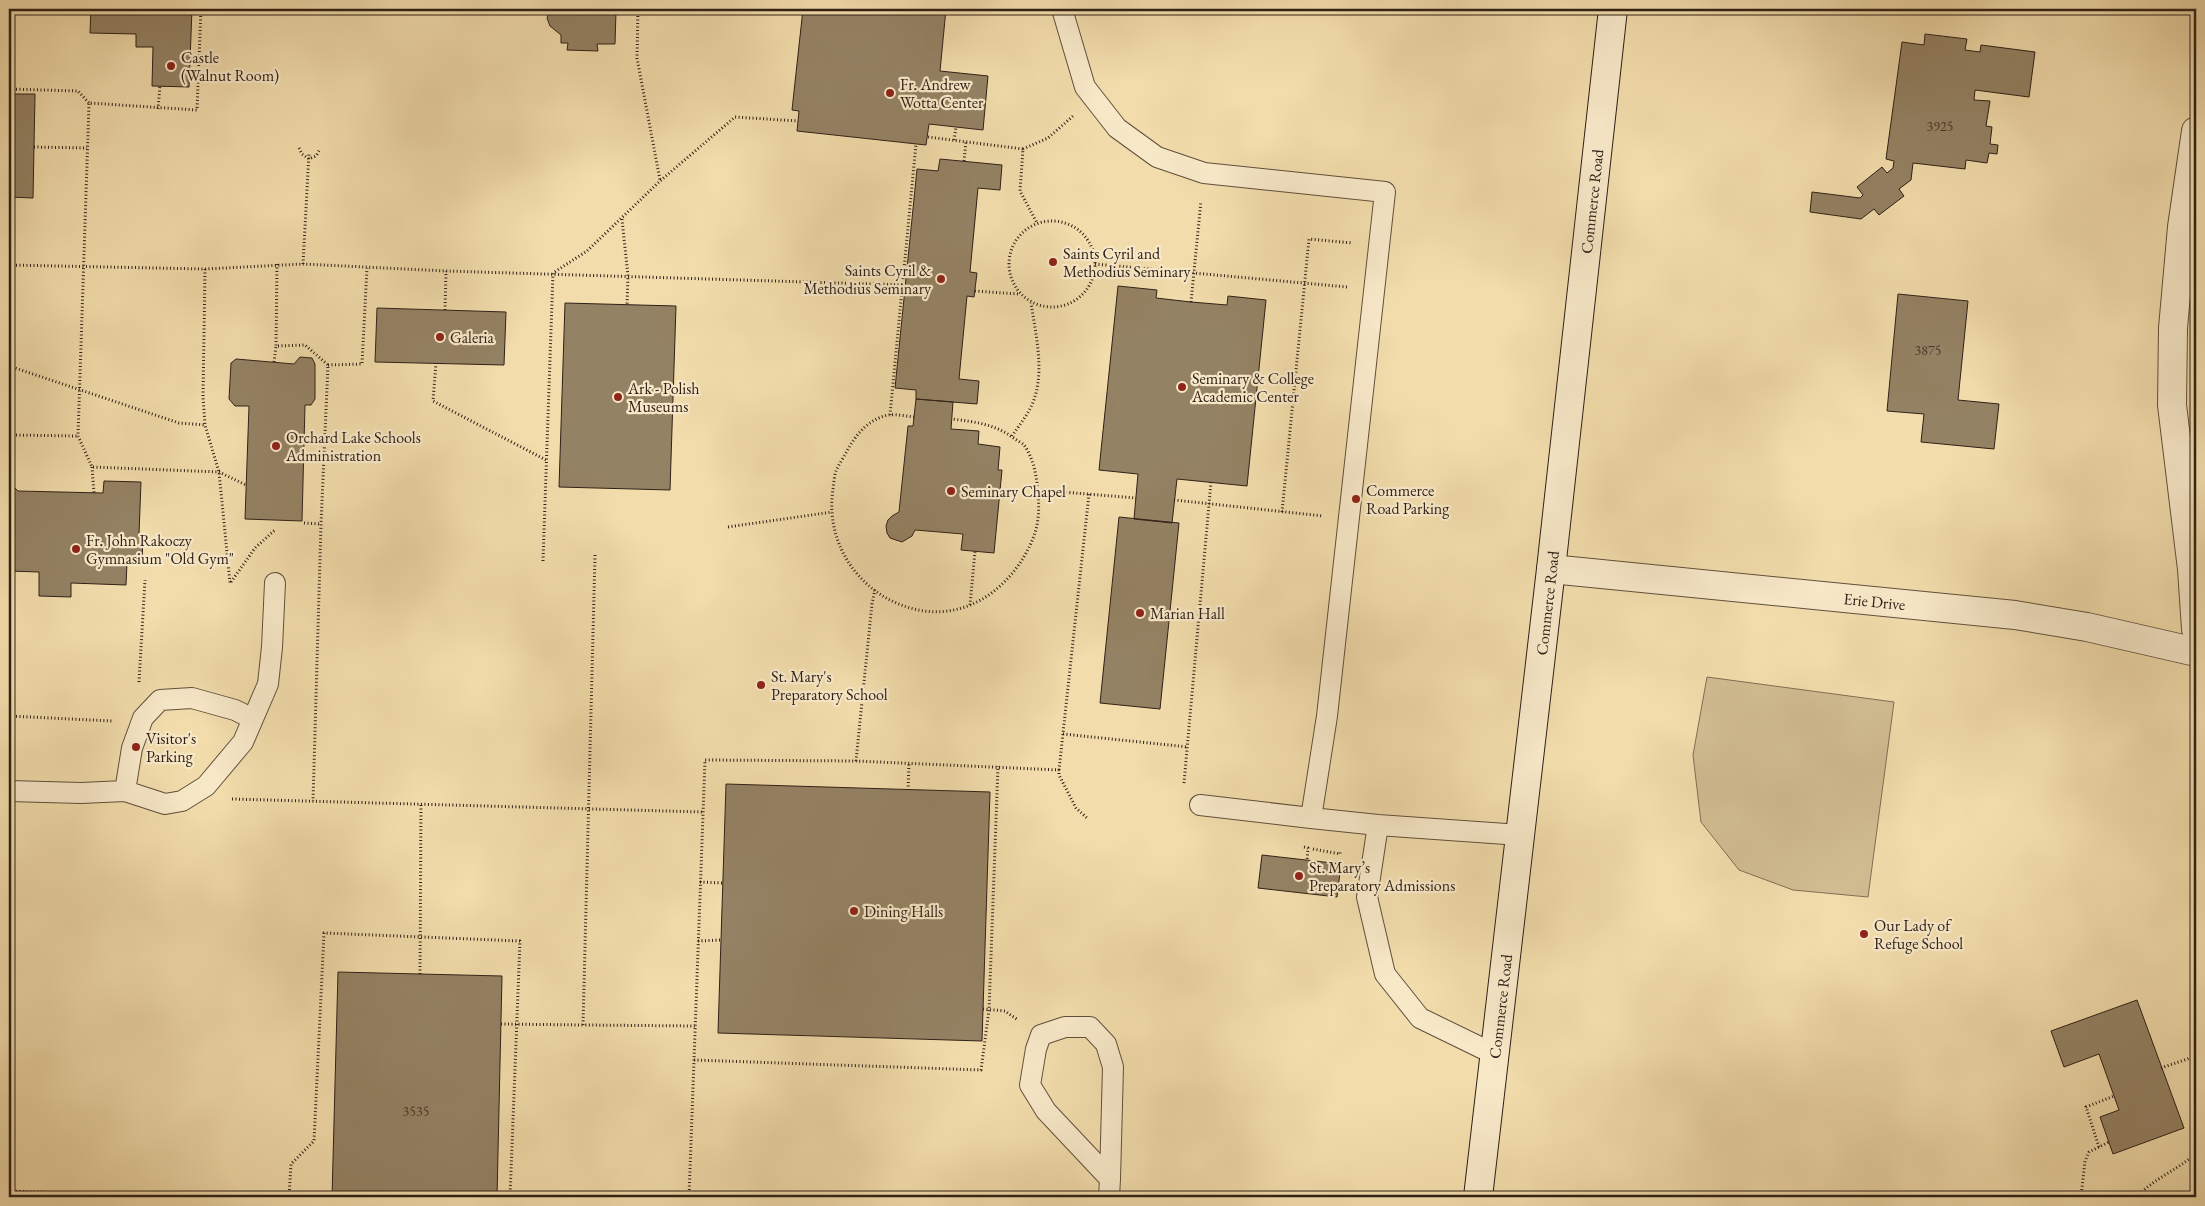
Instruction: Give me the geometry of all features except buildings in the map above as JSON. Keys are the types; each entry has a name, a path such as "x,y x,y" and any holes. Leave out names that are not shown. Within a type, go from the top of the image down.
{"main road":[{"name":"Commerce Road","path":"1478,1197 1551,568 1613,9"},
{"path":"2196,131 2182,227 2175,300 2172,405 2192,569 2196,629"},
{"name":"Erie Drive","path":"1551,568 2015,615 2087,627 2196,652"}],"lane":[{"path":"1062,9 1085,87 1117,128 1157,157 1204,173 1385,192 1327,716 1311,818"},
{"path":"9,791 81,793 125,791 165,804 182,801 206,786 243,742 268,684 275,583"},
{"path":"125,791 132,748 143,718 160,700 192,698 235,710 253,719"},
{"path":"1200,805 1378,826 1520,835"},
{"path":"1378,826 1367,897 1385,974 1420,1018 1494,1054"},
{"path":"1065,1027 1090,1027 1106,1044 1113,1067 1110,1188 1046,1111 1030,1085 1036,1049 1041,1036 1065,1027"}],"path":[{"path":"9,89 78,91 89,103 198,110 201,9"},
{"path":"638,9 637,58 660,181"},
{"path":"158,108 160,86"},
{"path":"928,137 1023,149 1048,138 1094,98"},
{"path":"89,103 78,436 92,467 94,493"},
{"path":"553,273 587,252 660,181 735,117 798,121"},
{"path":"954,140 956,127"},
{"path":"964,162 966,141"},
{"path":"890,415 904,285 916,144"},
{"path":"34,147 87,148"},
{"path":"299,148 302,154 309,159"},
{"path":"309,159 316,156 320,149"},
{"path":"1023,149 1020,191 1037,223"},
{"path":"303,264 309,153"},
{"path":"1191,302 1204,173"},
{"path":"622,218 628,276 626,305"},
{"path":"1050,221 1064,222 1076,228 1086,237 1093,250 1095,264 1093,278 1086,291 1074,301 1061,307 1045,308 1031,303 1020,294 1012,282 1008,267 1009,253 1020,235 1037,223 1050,221"},
{"path":"1282,512 1310,239 1380,246"},
{"path":"274,362 276,346 277,264"},
{"path":"9,265 205,269 303,264 446,271 904,285"},
{"path":"1095,264 1375,290"},
{"path":"276,346 305,345 328,365 362,364 367,268"},
{"path":"205,269 203,397 205,426 219,472 230,583 256,548 276,529"},
{"path":"445,310 446,271"},
{"path":"543,561 553,273"},
{"path":"975,291 1020,294"},
{"path":"1012,436 1031,406 1039,377 1037,337 1031,303"},
{"path":"436,363 433,401 546,460"},
{"path":"314,800 321,524 328,365"},
{"path":"9,366 179,423 205,426"},
{"path":"914,417 890,415 871,421 852,442 836,471 831,504 834,532 847,563 866,584 892,601 925,611 957,610 970,605 988,597 1014,574 1035,533 1040,505 1036,472 1024,445 1002,430 982,422 952,419"},
{"path":"9,435 78,436"},
{"path":"92,467 219,472 246,485"},
{"path":"1200,805 1184,785 1211,482"},
{"path":"1038,490 1136,498"},
{"path":"1087,818 1076,808 1059,775 1089,494"},
{"path":"1174,500 1349,518"},
{"path":"728,527 832,512"},
{"path":"304,523 321,524"},
{"path":"970,605 975,551"},
{"path":"583,1025 595,555"},
{"path":"139,686 145,580"},
{"path":"856,760 875,590"},
{"path":"9,716 117,722"},
{"path":"1063,734 1188,747"},
{"path":"689,1197 705,760 856,760 1060,770"},
{"path":"908,790 909,764"},
{"path":"694,1060 981,1070 989,1010 998,766"},
{"path":"206,786 223,799 703,812"},
{"path":"420,974 421,803"},
{"path":"700,882 723,883"},
{"path":"289,1197 291,1164 314,1141 324,933 520,942 510,1197"},
{"path":"698,941 721,940"},
{"path":"983,1009 989,1010"},
{"path":"501,1024 695,1026"},
{"path":"2161,1068 2196,1056"},
{"path":"2100,1146 2086,1107 2114,1096"},
{"path":"2081,1197 2085,1161 2089,1152 2109,1142"},
{"path":"2137,1197 2160,1177 2190,1159 2196,1153"},
{"path":"9,1192 186,1197"}],"shaded area":[{"path":"1707,677 1894,702 1868,897 1793,890 1739,870 1701,822 1693,755"}],"place":[{"name":"Castle (Walnut Room)","path":"171,66"},
{"name":"Fr. Andrew Wotta Center","path":"890,93"},
{"name":"Saints Cyril and Methodius Seminary","path":"1053,262"},
{"name":"Saints Cyril & Methodius Seminary","path":"941,279"},
{"name":"Galeria","path":"440,337"},
{"name":"Seminary & College Academic Center","path":"1182,387"},
{"name":"Ark - Polish Museums","path":"618,397"},
{"name":"Orchard Lake Schools Administration","path":"276,446"},
{"name":"Seminary Chapel","path":"951,491"},
{"name":"Commerce Road Parking","path":"1356,499"},
{"name":"Fr. John Rakoczy Gymnasium \"Old Gym\"","path":"76,549"},
{"name":"Marian Hall","path":"1140,613"},
{"name":"St. Mary's Preparatory School","path":"761,685"},
{"name":"Visitor's Parking","path":"136,747"},
{"name":"St. Mary’s Preparatory Admissions","path":"1299,876"},
{"name":"Dining Halls","path":"854,911"},
{"name":"Our Lady of Refuge School","path":"1864,934"}]}
